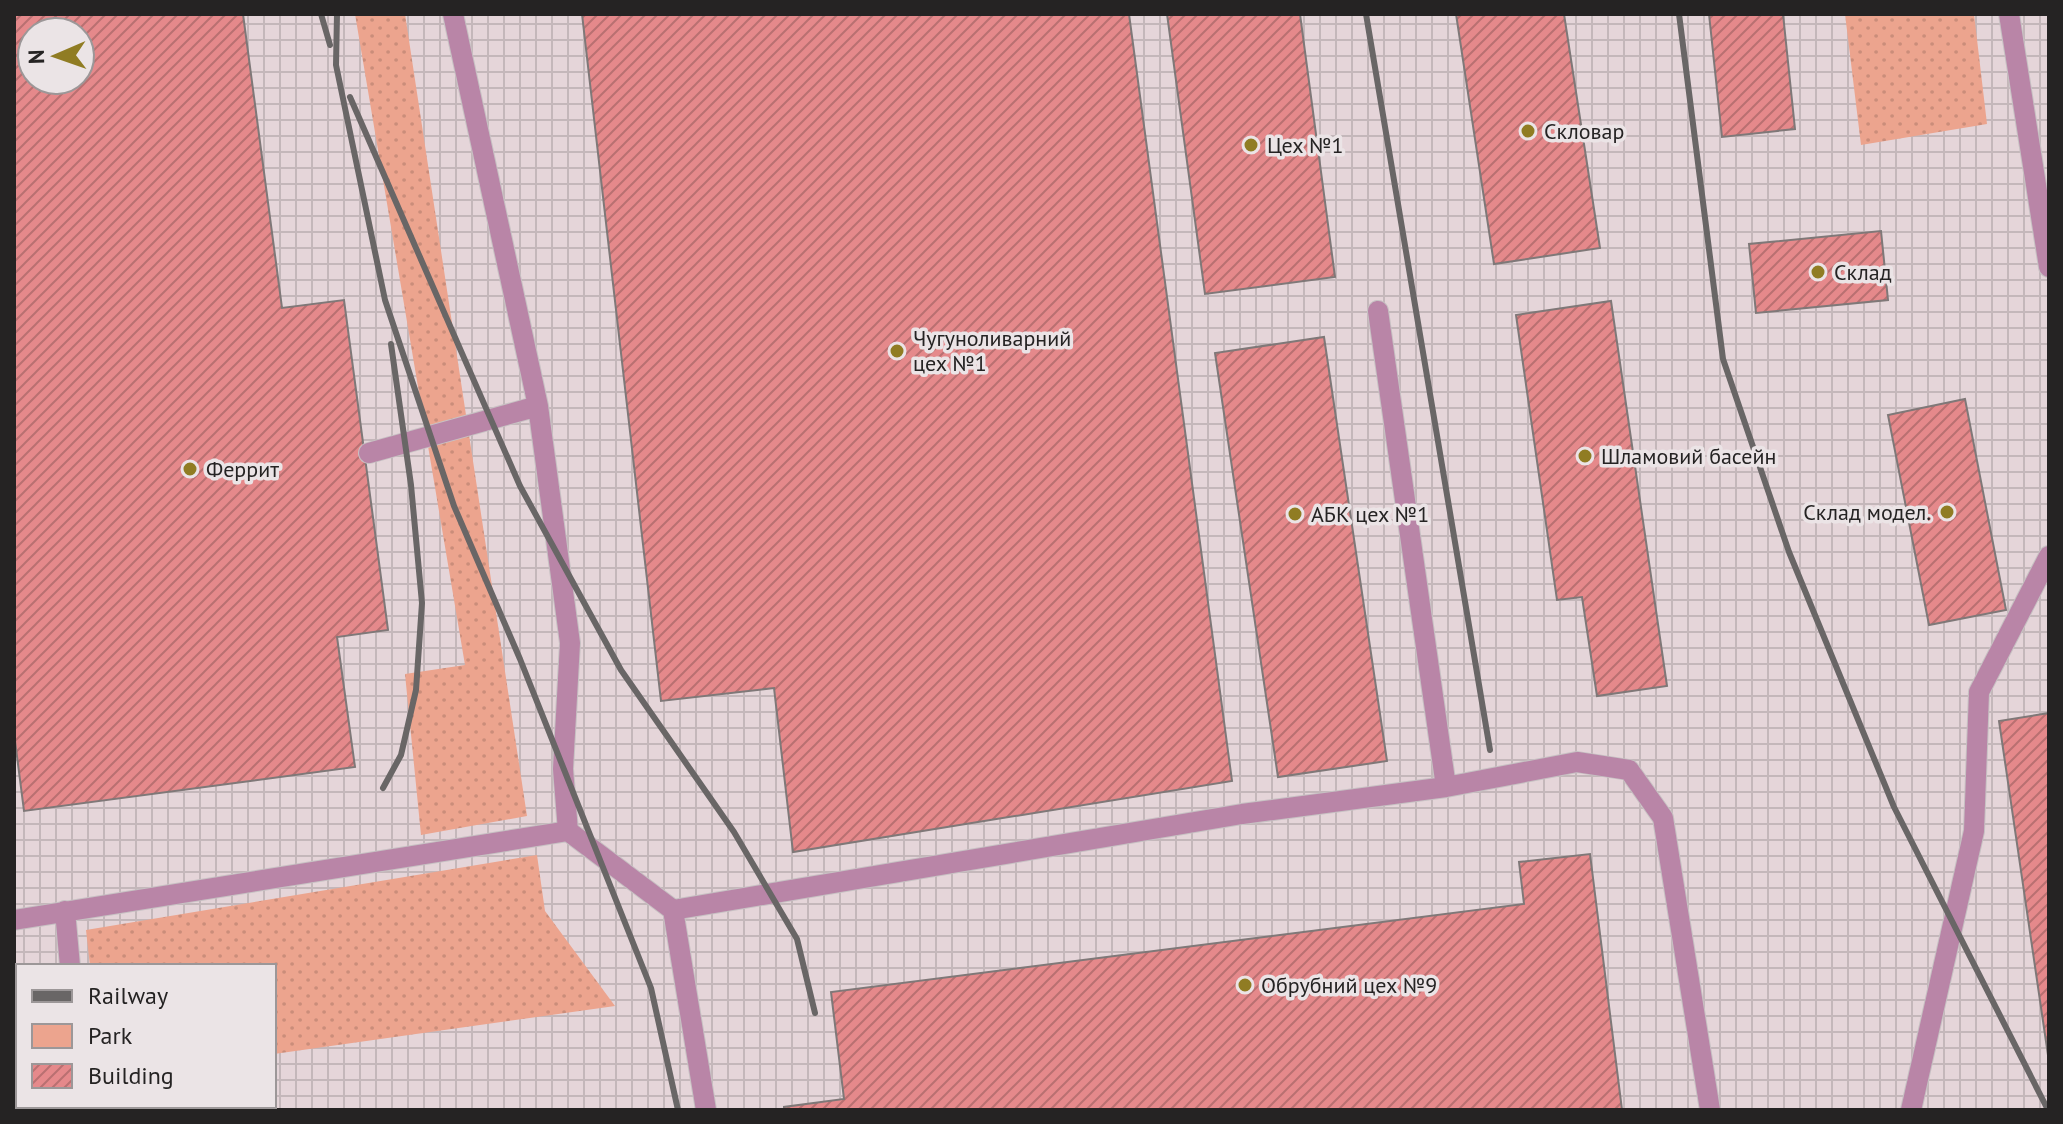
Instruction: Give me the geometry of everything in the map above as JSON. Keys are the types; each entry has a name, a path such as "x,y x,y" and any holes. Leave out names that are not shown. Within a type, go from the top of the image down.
{"lane":[{"path":"453,14 538,406 570,643 563,769 568,831"},
{"path":"2009,14 2049,267"},
{"path":"1378,311 1446,787"},
{"path":"369,453 538,406"},
{"path":"1911,1110 1974,831 1979,692 2049,556"},
{"path":"673,910 1242,814 1446,787 1577,762 1629,770 1663,818 1710,1110"},
{"path":"14,920 568,831 673,910 706,1110"},
{"path":"65,911 70,964"}],"shaded area":[{"path":"14,14 2049,14 2049,1110 14,1110"}],"green space":[{"path":"355,14 405,14 527,816 421,835 405,674 465,665"},
{"path":"1845,14 1974,14 1987,124 1861,145"},
{"path":"537,855 545,911 615,1006 276,1054 276,964 90,964 86,930"}],"building":[{"name":"Феррит","path":"14,14 243,14 282,308 344,300 388,630 337,637 355,767 24,811 14,733"},
{"name":"Чугуноливарний цех №1","path":"582,14 1129,14 1232,781 793,852 774,688 661,701"},
{"name":"Цех №1","path":"1167,14 1300,14 1335,277 1205,294"},
{"name":"Скловар","path":"1456,14 1564,14 1600,248 1494,264"},
{"path":"1709,14 1783,14 1795,129 1722,137"},
{"name":"Склад","path":"1881,231 1888,300 1756,313 1749,244"},
{"name":"Шламовий басейн","path":"1611,301 1667,686 1597,696 1582,597 1557,600 1516,315"},
{"name":"АБК цех №1","path":"1324,337 1387,761 1278,777 1215,353"},
{"name":"Склад модел.","path":"1965,399 2006,610 1929,625 1888,415"},
{"path":"2049,713 2049,1062 1999,721"},
{"name":"Обрубний цех №9","path":"1590,854 1622,1110 784,1110 784,1107 844,1099 831,992 1524,904 1519,862"}],"railway":[{"path":"321,14 330,45"},
{"path":"337,14 336,65 385,300 454,506 520,659 651,988 678,1110"},
{"path":"1366,14 1490,750"},
{"path":"1679,14 1723,359 1789,552 1894,807 2048,1110"},
{"path":"350,97 520,486 621,670 734,832 797,939 815,1013"},
{"path":"383,788 401,755 416,690 422,603 411,485 391,344"}],"place":[{"name":"Скловар","path":"1528,131"},
{"name":"Цех №1","path":"1251,145"},
{"name":"Склад","path":"1818,272"},
{"name":"Чугуноливарний цех №1","path":"897,351"},
{"name":"Шламовий басейн","path":"1585,456"},
{"name":"Феррит","path":"190,469"},
{"name":"Склад модел.","path":"1947,512"},
{"name":"АБК цех №1","path":"1295,514"},
{"name":"Обрубний цех №9","path":"1245,985"}]}
